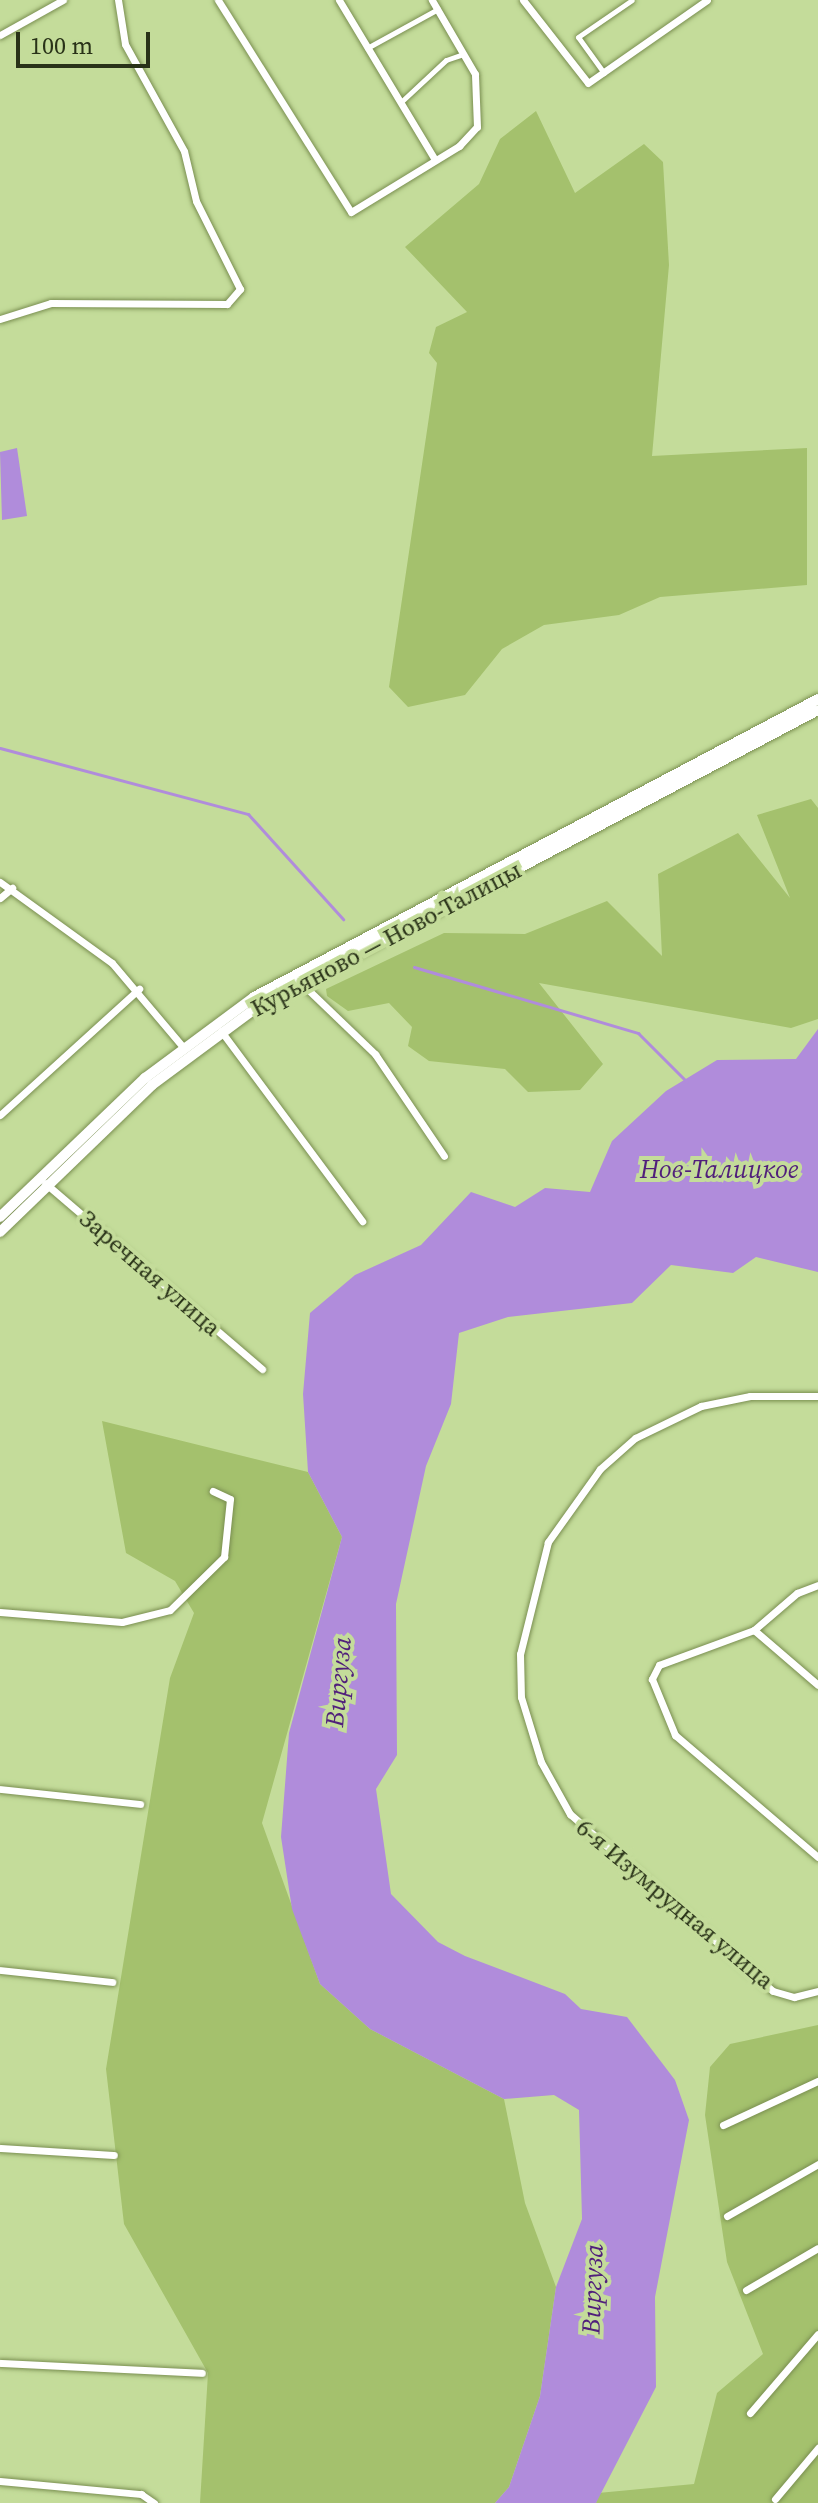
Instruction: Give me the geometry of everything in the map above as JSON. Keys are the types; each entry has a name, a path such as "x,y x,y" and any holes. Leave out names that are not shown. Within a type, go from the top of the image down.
{"main road":[{"name":"Курьяново — Ново-Талицы","path":"0,1232 42,1180 183,1047 294,974 818,699"},
{"name":"Курьяново — Ново-Талицы","path":"0,1217 221,1031 301,983 818,710"}],"street":[{"path":"0,35 63,0"},
{"path":"0,319 51,303 227,304 240,289 196,201 184,151 125,44 118,0"},
{"path":"218,0 351,212 477,127 481,97 464,54 432,0"},
{"path":"339,0 434,158"},
{"path":"523,0 588,83 707,0"},
{"path":"604,73 578,37 632,0"},
{"path":"367,48 438,9"},
{"path":"402,101 446,60 464,54"},
{"path":"0,882 12,888 139,989 183,1047"},
{"path":"0,898 12,888"},
{"path":"301,983 375,1054 444,1156"},
{"path":"0,1115 139,989"},
{"path":"221,1031 362,1221"},
{"name":"Заречная улица","path":"42,1180 262,1369"},
{"name":"6-я Изумрудная улица","path":"818,1396 750,1396 701,1406 635,1438 600,1469 548,1542 520,1654 521,1697 541,1762 570,1814 773,1991 794,1997 818,1991"},
{"path":"0,1612 122,1622 170,1610 224,1557 230,1499 213,1491"},
{"path":"818,1585 797,1593 754,1630 659,1665 652,1679 675,1735 818,1857"},
{"path":"754,1630 818,1685"},
{"path":"0,1789 140,1804"},
{"path":"0,1970 112,1982"},
{"path":"723,2125 818,2081"},
{"path":"0,2148 114,2155"},
{"path":"727,2216 818,2164"},
{"path":"746,2290 818,2248"},
{"path":"750,2413 818,2334"},
{"path":"0,2363 202,2373"},
{"path":"775,2499 818,2448"},
{"path":"0,2481 141,2494 154,2503"}],"green space":[{"path":"536,111 575,193 644,144 663,162 669,265 652,456 807,448 807,585 660,597 619,615 544,625 502,649 465,695 408,707 389,687 437,363 429,353 436,327 467,312 405,247 479,184 500,139"},
{"path":"811,799 818,808 818,1019 791,1028 539,983 603,1064 580,1090 528,1092 505,1069 429,1061 408,1046 412,1027 389,1003 348,1011 327,996 326,989 444,933 525,934 607,901 662,956 658,874 738,833 790,898 757,815"},
{"path":"102,1421 308,1472 342,1537 262,1823 320,1984 370,2029 504,2099 525,2203 556,2287 540,2396 509,2487 495,2503 200,2503 208,2373 124,2224 106,2069 170,1678 194,1613 175,1581 126,1553"},
{"path":"818,2025 818,2503 596,2503 598,2493 694,2484 717,2393 763,2354 727,2262 705,2115 710,2067 730,2044"}],"water":[{"path":"17,448 27,516 2,520 0,452"},
{"name":"Нов-Талицкое","path":"818,1029 818,1272 756,1257 733,1273 671,1265 632,1303 508,1317 459,1333 451,1404 426,1466 396,1604 397,1755 376,1789 391,1894 438,1942 465,1956 565,1994 581,2009 627,2017 675,2080 689,2120 655,2297 656,2387 596,2503 495,2503 509,2487 540,2396 556,2287 582,2219 579,2110 554,2095 504,2099 370,2029 320,1984 292,1909 281,1837 289,1733 342,1537 308,1472 303,1394 310,1313 355,1275 421,1245 471,1192 515,1207 545,1188 590,1192 612,1141 666,1091 717,1060 796,1059"}],"waterway":[{"path":"0,748 248,814 343,919"},
{"path":"414,967 638,1033 687,1082"}],"water label":[{"name":"Виргуза","path":"339,1682"},
{"name":"Виргуза","path":"593,2289"}]}
